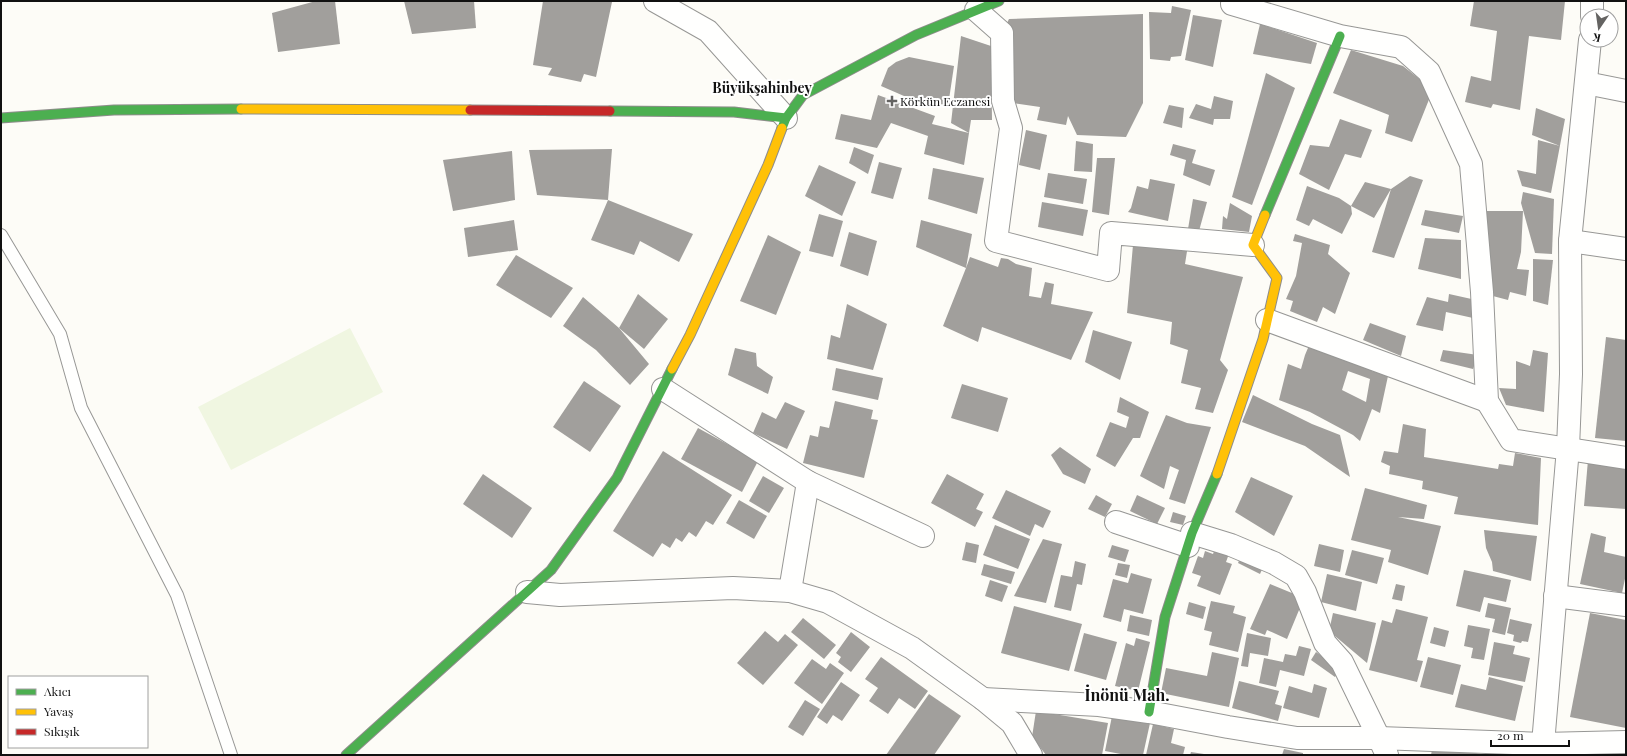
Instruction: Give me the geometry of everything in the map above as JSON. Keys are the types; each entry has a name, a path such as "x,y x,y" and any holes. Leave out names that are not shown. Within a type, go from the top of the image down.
{"street":[{"path":"655,1 708,31 786,118"},
{"path":"346,755 551,570 617,478 690,335 768,165 786,118 803,95 916,35 999,1"},
{"path":"1232,4 1340,36 1401,47 1430,72 1471,164 1482,292 1487,401 1511,440 1626,458"},
{"path":"976,10 1002,33 1003,101 1011,128 996,241 1108,270 1111,233 1253,245 1277,278 1263,339 1221,466 1190,540 1165,617 1149,712"},
{"path":"1253,245 1340,36"},
{"path":"1543,744 1568,448 1571,374 1570,241 1589,48"},
{"path":"1586,83 1626,91"},
{"path":"1,118 114,110 330,109 734,112 786,118"},
{"path":"1570,241 1626,249"},
{"path":"1267,320 1487,401"},
{"path":"663,389 808,482 923,536"},
{"path":"790,591 808,482"},
{"path":"1116,522 1190,540 1231,544 1274,563 1296,576 1305,592 1325,643 1342,662 1383,746"},
{"path":"527,592 560,595 733,588 790,591 828,602 912,648 983,699 1012,723 1031,755"},
{"path":"1555,596 1626,605"},
{"path":"983,699 1099,705 1149,712 1297,738 1383,746 1626,742"}],"lane":[{"path":"1,235 60,334 81,408 177,595 231,755"}],"green space":[{"path":"350,328 383,392 231,470 198,407"}],"building":[{"path":"316,1 335,1 340,44 278,52 272,13"},
{"path":"404,1 474,1 476,28 412,34"},
{"path":"543,1 612,2 596,77 584,74 581,82 548,75 552,68 533,65"},
{"path":"1474,1 1565,1 1561,40 1529,36 1520,110 1493,104 1491,108 1465,102 1471,76 1491,81 1497,31 1470,26"},
{"path":"1172,6 1191,10 1181,56 1171,57 1170,61 1150,59 1149,12 1171,13"},
{"path":"1143,14 1143,103 1126,137 1077,135 1068,116 1066,125 1037,120 1040,107 1013,103 1002,33 1009,19"},
{"path":"1193,15 1222,20 1213,67 1185,60"},
{"path":"1260,24 1317,43 1311,64 1253,54"},
{"path":"961,36 991,46 992,120 971,120 969,133 951,123"},
{"path":"1351,50 1403,66 1427,85 1430,97 1412,142 1385,133 1389,115 1333,93"},
{"path":"909,57 954,66 948,106 904,96 881,86 888,68 896,62"},
{"path":"1266,73 1295,88 1252,205 1232,197"},
{"path":"878,95 935,116 932,124 969,133 964,165 924,154 928,136 891,123 877,148 835,139 841,114 871,120"},
{"path":"1214,96 1233,101 1230,119 1214,119 1213,125 1189,118 1196,104 1211,109"},
{"path":"1169,105 1184,108 1182,128 1163,123"},
{"path":"1536,108 1565,119 1560,146 1532,135"},
{"path":"1340,119 1372,130 1361,158 1345,154 1329,190 1299,174 1310,145 1329,147"},
{"path":"1026,130 1047,135 1040,170 1019,165"},
{"path":"1538,140 1560,146 1551,193 1522,186 1517,170 1536,174"},
{"path":"1076,141 1093,144 1092,172 1074,171"},
{"path":"1173,144 1196,150 1192,163 1215,170 1210,186 1183,175 1186,160 1170,155"},
{"path":"854,147 874,155 868,174 849,163"},
{"path":"612,149 608,200 537,195 529,150"},
{"path":"512,151 515,200 453,211 443,160"},
{"path":"1097,158 1115,158 1109,215 1092,212"},
{"path":"879,162 902,168 893,199 871,193"},
{"path":"819,165 856,182 842,216 805,196"},
{"path":"933,168 984,178 977,214 928,199"},
{"path":"1048,173 1087,179 1083,204 1044,197"},
{"path":"1410,176 1423,180 1394,258 1372,252 1391,189"},
{"path":"1150,179 1175,184 1168,221 1128,212 1131,208 1137,186 1148,189"},
{"path":"1365,182 1391,189 1374,218 1351,206"},
{"path":"1307,186 1339,198 1351,206 1352,214 1342,234 1313,219 1309,226 1296,220"},
{"path":"1523,192 1554,199 1552,254 1535,253 1521,203"},
{"path":"1193,199 1207,202 1199,231 1188,229"},
{"path":"608,200 693,234 679,262 640,241 634,255 591,240"},
{"path":"1042,202 1088,210 1083,236 1038,227"},
{"path":"1230,203 1252,216 1249,232 1222,229 1223,216 1227,219"},
{"path":"1425,210 1463,216 1459,233 1421,225"},
{"path":"1485,211 1523,211 1521,252 1517,269 1529,270 1526,296 1510,292 1508,300 1489,295"},
{"path":"819,214 843,221 833,257 809,251"},
{"path":"514,220 518,250 468,257 464,228"},
{"path":"921,220 972,234 966,268 916,247"},
{"path":"849,232 877,241 868,276 840,266"},
{"path":"1295,234 1330,245 1328,254 1350,273 1335,314 1323,307 1317,322 1290,311 1293,301 1286,299 1296,276 1302,243 1293,241"},
{"path":"768,235 801,252 776,315 740,301"},
{"path":"1425,238 1461,240 1461,279 1418,269"},
{"path":"1133,245 1188,245 1185,264 1243,277 1220,360 1228,370 1213,413 1195,409 1201,388 1181,383 1188,350 1170,344 1172,322 1127,313"},
{"path":"516,255 573,288 551,318 496,285"},
{"path":"970,257 998,267 1001,258 1032,268 1029,296 1041,298 1045,282 1054,284 1051,304 1093,312 1071,360 982,327 978,342 943,326"},
{"path":"1533,259 1553,260 1548,305 1533,301"},
{"path":"638,294 668,319 644,349 619,328"},
{"path":"1449,294 1476,300 1473,318 1446,312 1443,331 1416,325 1427,297 1448,302"},
{"path":"583,297 619,328 649,364 630,385 596,350 563,326"},
{"path":"847,304 887,324 873,370 827,359 831,335 840,338"},
{"path":"1370,323 1406,336 1401,356 1363,340"},
{"path":"1093,330 1132,342 1120,380 1085,362"},
{"path":"1313,336 1373,365 1372,371 1388,376 1380,413 1372,409 1360,441 1353,435 1310,412 1279,400 1288,364 1301,369","holes":["1348,371 1370,379 1366,402 1342,390"]},
{"path":"1606,337 1626,340 1626,441 1595,438"},
{"path":"735,348 756,353 757,366 773,377 768,394 728,375"},
{"path":"1443,350 1478,355 1473,369 1440,361"},
{"path":"1533,350 1548,353 1544,412 1506,405 1499,388 1516,389 1516,361 1530,366"},
{"path":"836,368 883,378 878,400 832,390"},
{"path":"584,381 621,406 590,452 553,427"},
{"path":"962,384 1008,398 998,432 951,418"},
{"path":"1253,395 1312,424 1340,435 1350,477 1305,446 1242,422"},
{"path":"1120,397 1149,412 1140,438 1133,438 1115,467 1096,456 1110,422 1126,428 1129,417 1117,412"},
{"path":"835,401 873,410 871,419 878,420 864,478 803,463 810,435 818,437 820,426 829,428"},
{"path":"785,402 805,411 787,449 753,433 762,412 776,419"},
{"path":"1166,415 1187,423 1211,427 1185,504 1169,499 1179,470 1170,466 1164,489 1140,476"},
{"path":"1403,424 1426,429 1424,457 1498,469 1499,464 1513,466 1515,453 1541,458 1538,525 1454,514 1458,497 1422,489 1423,481 1389,474 1390,466 1381,462 1384,451 1398,453"},
{"path":"698,428 758,461 742,492 681,459"},
{"path":"1060,447 1091,469 1085,484 1063,474 1051,455"},
{"path":"663,451 732,495 713,525 706,521 696,537 689,532 682,542 676,538 670,548 662,543 653,557 613,531"},
{"path":"1588,460 1626,463 1626,509 1584,506"},
{"path":"483,474 532,508 512,538 463,504"},
{"path":"947,474 984,494 976,509 983,512 975,527 931,503"},
{"path":"763,476 784,488 769,513 749,501"},
{"path":"1251,477 1293,496 1274,536 1235,512"},
{"path":"1365,488 1427,505 1424,519 1398,517 1441,526 1428,575 1388,562 1391,550 1351,540"},
{"path":"1006,490 1051,511 1043,528 1035,524 1030,536 992,518"},
{"path":"1096,495 1112,504 1105,517 1088,509"},
{"path":"1137,495 1165,508 1157,524 1130,511"},
{"path":"739,500 767,516 754,539 726,523"},
{"path":"1173,512 1186,516 1183,525 1170,522"},
{"path":"995,525 1030,539 1018,569 983,555"},
{"path":"1484,530 1537,536 1531,581 1493,571 1492,562 1486,548"},
{"path":"1591,533 1606,537 1604,552 1626,557 1626,574 1622,593 1580,584"},
{"path":"1043,539 1062,544 1046,603 1014,596"},
{"path":"966,542 979,545 976,563 962,560"},
{"path":"1319,544 1344,550 1340,572 1314,566"},
{"path":"1112,545 1129,550 1125,562 1108,557"},
{"path":"1216,546 1230,551 1226,562 1232,564 1220,595 1197,586 1201,576 1192,573 1198,556 1203,558 1205,551 1213,554"},
{"path":"1352,550 1384,558 1377,584 1345,575"},
{"path":"1242,554 1264,565 1260,574 1238,563"},
{"path":"1075,561 1086,564 1082,585 1077,584 1071,611 1054,607 1061,575 1072,577"},
{"path":"1118,563 1130,565 1127,578 1115,575"},
{"path":"984,564 1015,572 1011,584 981,575"},
{"path":"1464,570 1511,580 1506,602 1484,597 1480,612 1456,606"},
{"path":"1131,573 1152,579 1143,614 1124,609 1121,622 1103,617 1113,579 1128,583"},
{"path":"1327,574 1362,582 1356,611 1321,602"},
{"path":"990,580 1008,586 1002,602 985,596"},
{"path":"1270,584 1304,598 1287,639 1267,630 1265,635 1250,629"},
{"path":"1396,584 1405,586 1402,601 1392,599"},
{"path":"1211,601 1235,606 1233,613 1246,617 1238,652 1209,645 1212,632 1204,630"},
{"path":"1189,602 1206,607 1203,619 1186,614"},
{"path":"1488,603 1511,608 1505,635 1492,632 1495,619 1485,617"},
{"path":"1014,606 1082,624 1069,671 1001,653"},
{"path":"1396,609 1428,617 1417,660 1423,661 1417,682 1369,670 1382,620 1392,623"},
{"path":"1333,613 1376,623 1367,663 1329,631"},
{"path":"1590,613 1626,620 1626,728 1570,717"},
{"path":"1130,615 1152,620 1149,636 1127,631"},
{"path":"803,618 836,645 824,659 791,632"},
{"path":"1510,619 1532,624 1528,642 1522,641 1521,643 1513,641 1514,635 1507,633"},
{"path":"1468,625 1490,629 1484,660 1471,658 1473,648 1464,646"},
{"path":"1434,627 1449,631 1445,647 1430,643"},
{"path":"765,631 778,642 785,634 798,645 763,685 737,663"},
{"path":"851,632 870,647 851,672 838,662 841,657 836,653"},
{"path":"1084,633 1117,642 1106,680 1074,671"},
{"path":"1247,633 1271,638 1268,656 1250,653 1248,667 1241,666"},
{"path":"1136,638 1150,642 1138,691 1115,686 1126,643 1134,646"},
{"path":"1494,642 1515,646 1513,654 1530,658 1525,682 1488,675"},
{"path":"1299,646 1311,649 1304,676 1280,670 1276,687 1259,683 1264,658 1283,662 1285,654 1296,656"},
{"path":"1212,652 1239,658 1229,707 1161,693 1166,668 1207,676"},
{"path":"1316,652 1340,669 1335,677 1311,660"},
{"path":"881,657 928,691 915,709 899,698 888,714 869,701 878,688 865,679"},
{"path":"1428,657 1461,665 1453,695 1420,687"},
{"path":"812,659 826,669 830,663 844,673 822,704 794,683"},
{"path":"1489,677 1523,686 1515,721 1455,707 1461,684 1486,690"},
{"path":"1239,681 1279,691 1275,704 1282,706 1278,721 1232,708"},
{"path":"841,682 860,695 842,721 833,715 827,724 817,717"},
{"path":"1314,684 1327,688 1319,718 1283,708 1289,686 1312,693"},
{"path":"929,694 961,716 934,755 886,755"},
{"path":"805,700 820,709 803,736 788,727"},
{"path":"1036,711 1108,723 1102,755 1046,755 1032,737"},
{"path":"1112,716 1150,723 1143,755 1126,755 1105,751"},
{"path":"1153,724 1174,729 1171,743 1185,747 1183,755 1146,755"},
{"path":"1433,744 1481,754 1481,755 1431,755"},
{"path":"1284,749 1303,753 1303,755 1282,755"},
{"path":"1191,752 1204,754 1204,755 1190,755"}],"traffic: fast":[{"path":"782,128 786,118 803,95 916,35 999,1"},
{"path":"1265,215 1340,36"},
{"path":"1,118 114,110 241,109"},
{"path":"610,111 734,112 786,118"},
{"path":"346,755 551,570 617,478 672,369"},
{"path":"1149,712 1165,617 1192,533 1217,474"}],"traffic: slow":[{"path":"241,109 470,110"},
{"path":"672,369 690,335 768,165 782,128"},
{"path":"1217,474 1263,339 1277,278 1253,245 1265,215"}],"traffic: jam":[{"path":"470,110 610,111"}],"place":[{"name":"Körkün Eczanesi","path":"892,101"}],"district":[{"name":"Büyükşahinbey","path":"762,87"},
{"name":"İnönü Mah.","path":"1127,694"}]}
